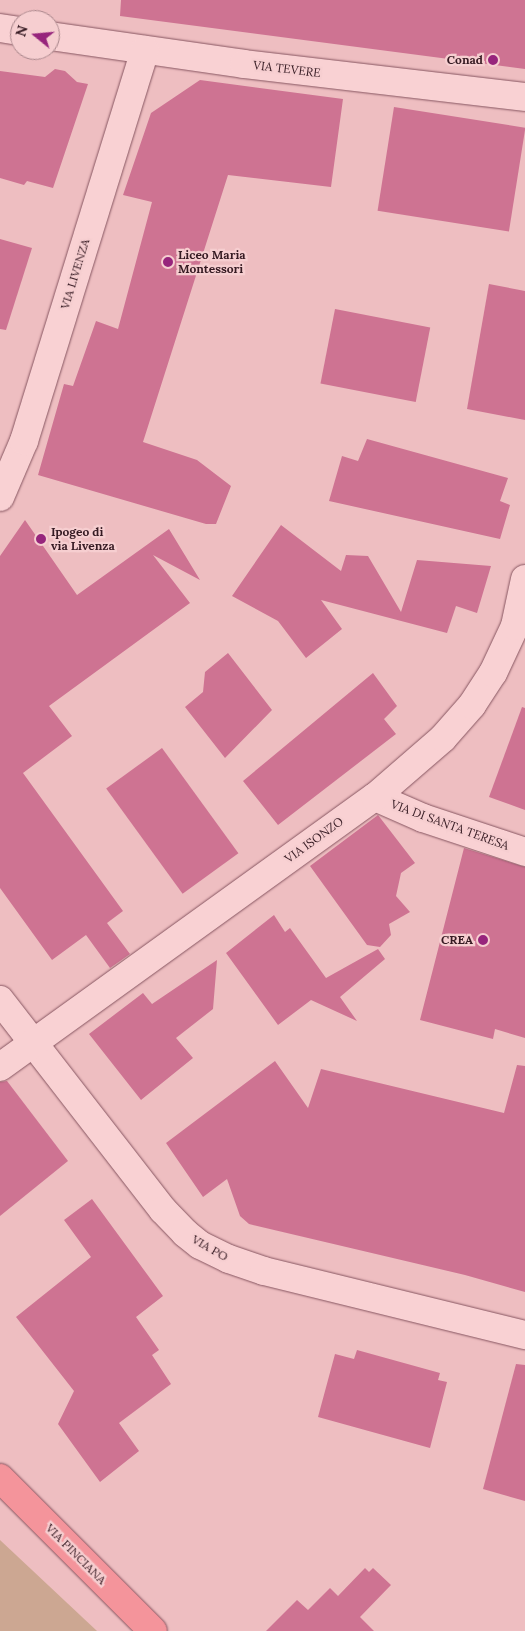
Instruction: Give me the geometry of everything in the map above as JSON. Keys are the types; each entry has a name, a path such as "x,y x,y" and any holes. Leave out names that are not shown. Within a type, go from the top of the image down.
{"main road":[{"name":"VIA PINCIANA","path":"0,1478 152,1631"}],"street":[{"name":"VIA TEVERE","path":"60,37 244,64 525,97"},
{"name":"VIA LIVENZA","path":"0,497 24,440 145,50"},
{"name":"VIA ISONZO","path":"0,1067 375,797 443,738 472,705 493,674 508,642 520,607 525,579"},
{"name":"VIA DI SANTA TERESA","path":"375,797 422,818 525,852"},
{"name":"VIA PO","path":"0,1000 163,1210 185,1233 200,1245 229,1260 264,1271 525,1335"}],"shaded area":[{"path":"0,1540 97,1631 0,1631"}],"building":[{"path":"121,0 525,0 525,69 120,16"},
{"path":"55,69 65,71 77,82 88,84 53,188 27,181 24,185 0,178 0,71 45,77"},
{"name":"Liceo Maria Montessori","path":"200,80 343,99 331,187 228,175 143,442 197,460 231,486 216,524 206,524 38,475 64,384 73,386 96,321 118,329 152,202 123,195 151,113"},
{"path":"394,107 525,128 509,232 378,211"},
{"path":"0,239 32,248 6,330 0,329"},
{"path":"489,284 525,291 525,420 467,409"},
{"path":"335,309 430,328 416,402 320,384"},
{"path":"367,439 508,478 500,501 510,505 500,539 329,501 342,456 358,461"},
{"path":"25,520 77,595 169,529 200,580 153,555 190,603 49,706 72,736 23,773 123,911 107,923 130,954 110,968 86,935 52,960 0,888 0,556"},
{"path":"281,525 341,571 346,555 368,556 401,612 417,560 491,566 477,613 456,606 447,633 321,600 342,629 306,658 278,621 232,596"},
{"path":"228,653 272,710 225,758 185,707 203,692 205,672"},
{"path":"373,673 397,706 384,719 396,734 278,825 243,781"},
{"path":"522,707 525,708 525,810 489,797"},
{"path":"162,748 238,853 183,894 106,789"},
{"path":"378,815 415,863 401,873 396,896 410,912 389,924 391,935 380,947 367,945 310,866"},
{"name":"CREA","path":"464,848 525,867 525,1038 495,1029 493,1039 420,1020"},
{"path":"274,915 285,932 290,928 326,978 378,949 385,959 340,997 357,1021 311,1000 278,1025 226,953"},
{"path":"217,960 213,1009 176,1038 193,1058 141,1100 89,1034 143,993 152,1004"},
{"path":"275,1061 308,1108 321,1069 504,1113 517,1065 525,1066 525,1292 465,1275 249,1224 240,1216 227,1179 203,1197 166,1143"},
{"path":"7,1081 68,1161 0,1216 0,1082"},
{"path":"92,1199 163,1296 136,1317 159,1350 152,1355 171,1384 119,1423 139,1451 100,1482 58,1424 74,1391 16,1317 91,1257 64,1220"},
{"path":"357,1350 440,1373 438,1380 447,1382 430,1448 318,1417 335,1354 354,1359"},
{"path":"516,1364 525,1365 525,1501 483,1489"},
{"path":"365,1568 369,1572 373,1568 391,1585 360,1617 374,1631 266,1631 297,1600 308,1610 330,1588 338,1596"}],"place":[{"name":"Conad","path":"493,60"},
{"name":"Liceo Maria Montessori","path":"168,262"},
{"name":"Ipogeo di via Livenza","path":"41,539"},
{"name":"CREA","path":"483,940"}]}
